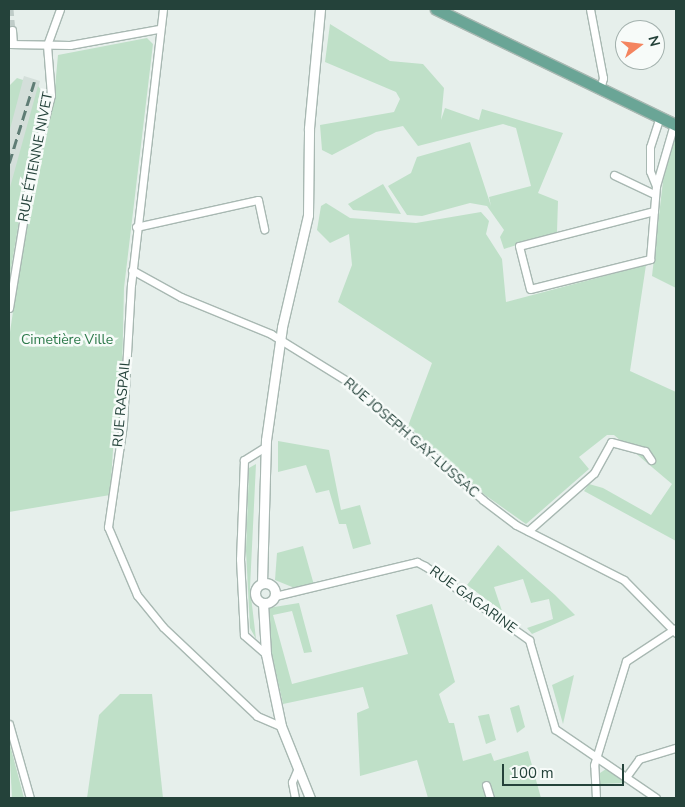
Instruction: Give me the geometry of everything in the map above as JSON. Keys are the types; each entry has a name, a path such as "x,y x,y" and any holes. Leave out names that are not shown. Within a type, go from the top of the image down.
{"main road":[{"path":"436,9 675,125"}],"street":[{"path":"46,45 60,9"},
{"name":"RUE RASPAIL","path":"163,9 158,29 136,228 123,424 108,527 137,595 163,627 257,716 281,726"},
{"path":"310,798 297,770 281,726 266,654 263,603 255,595 262,583 265,447 280,339 310,203 309,128 320,9"},
{"path":"590,9 603,78 600,89"},
{"path":"12,30 11,44 46,45 158,29"},
{"name":"RUE ÉTIENNE NIVET","path":"9,308 32,168 51,95 50,64 46,45"},
{"path":"656,186 650,171 650,147 660,117"},
{"path":"654,211 519,246 530,289 650,259 654,211 654,194 675,125"},
{"path":"614,174 654,194"},
{"path":"136,228 258,200 264,230"},
{"name":"RUE JOSEPH GAY-LUSSAC","path":"132,270 181,297 280,339 352,384 466,487 528,531 624,580 654,606 675,630"},
{"path":"528,531 594,473 611,442 645,450 651,460"},
{"path":"265,447 244,460 240,559 244,635 266,654"},
{"name":"RUE GAGARINE","path":"275,596 417,562 425,566 529,640 555,730 656,798"},
{"path":"262,583 272,585 275,596 263,603"},
{"path":"596,798 594,764 598,759 626,661 675,630"},
{"path":"9,724 30,798"},
{"path":"626,778 639,759 676,748"},
{"path":"295,798 292,782 297,770"},
{"path":"486,785 490,798"}],"shaded area":[{"path":"24,76 40,81 9,202 9,122"}],"green space":[{"path":"330,24 390,61 423,64 444,88 441,120 445,108 479,120 482,109 563,133 538,193 558,201 557,232 504,249 500,237 504,230 487,206 470,203 422,216 407,215 388,186 411,173 417,157 470,142 491,206 489,197 531,186 516,128 503,124 418,146 403,126 376,132 332,155 322,150 320,125 394,112 400,99 396,92 325,62"},
{"name":"Cimetière Ville","path":"147,38 153,44 124,288 121,419 115,420 110,495 9,512 9,339 34,168 54,98 58,55"},
{"path":"17,78 23,80 9,133 9,86"},
{"path":"38,86 46,96 27,173 9,281 9,191"},
{"path":"676,134 676,288 652,276 663,181"},
{"path":"383,184 401,214 353,210 348,204"},
{"path":"326,203 350,218 416,223 481,212 489,221 486,234 502,259 506,302 646,265 630,371 676,392 676,541 584,491 589,484 603,488 651,515 672,484 614,435 607,435 579,457 589,469 526,524 485,495 408,426 432,363 338,302 352,265 349,234 330,243 317,230 321,206"},
{"path":"278,441 329,450 341,510 360,505 371,544 353,549 346,524 339,524 329,490 316,493 306,465 278,472"},
{"path":"256,464 250,588 256,639 250,628 246,551 249,468"},
{"path":"498,545 575,615 532,634 527,628 553,619 549,599 531,603 523,579 494,587 502,611 467,585"},
{"path":"303,546 314,585 297,589 275,580 277,553"},
{"path":"299,603 312,652 304,653 292,611 273,615 292,684 408,654 396,615 432,604 455,682 439,694 449,723 454,723 463,761 491,753 494,761 528,751 541,798 428,798 417,760 360,776 357,713 369,708 363,687 283,704 271,650 268,608"},
{"path":"574,675 563,724 552,685"},
{"path":"120,694 152,694 163,798 87,798 99,715"},
{"path":"519,705 525,727 517,733 510,708"},
{"path":"489,714 496,740 486,744 478,716"},
{"path":"9,741 24,798 12,798"},
{"path":"606,769 626,783 600,784 600,773"}],"tunnel":[{"path":"10,9 12,30"}],"railway":[{"path":"9,163 34,82"}]}
